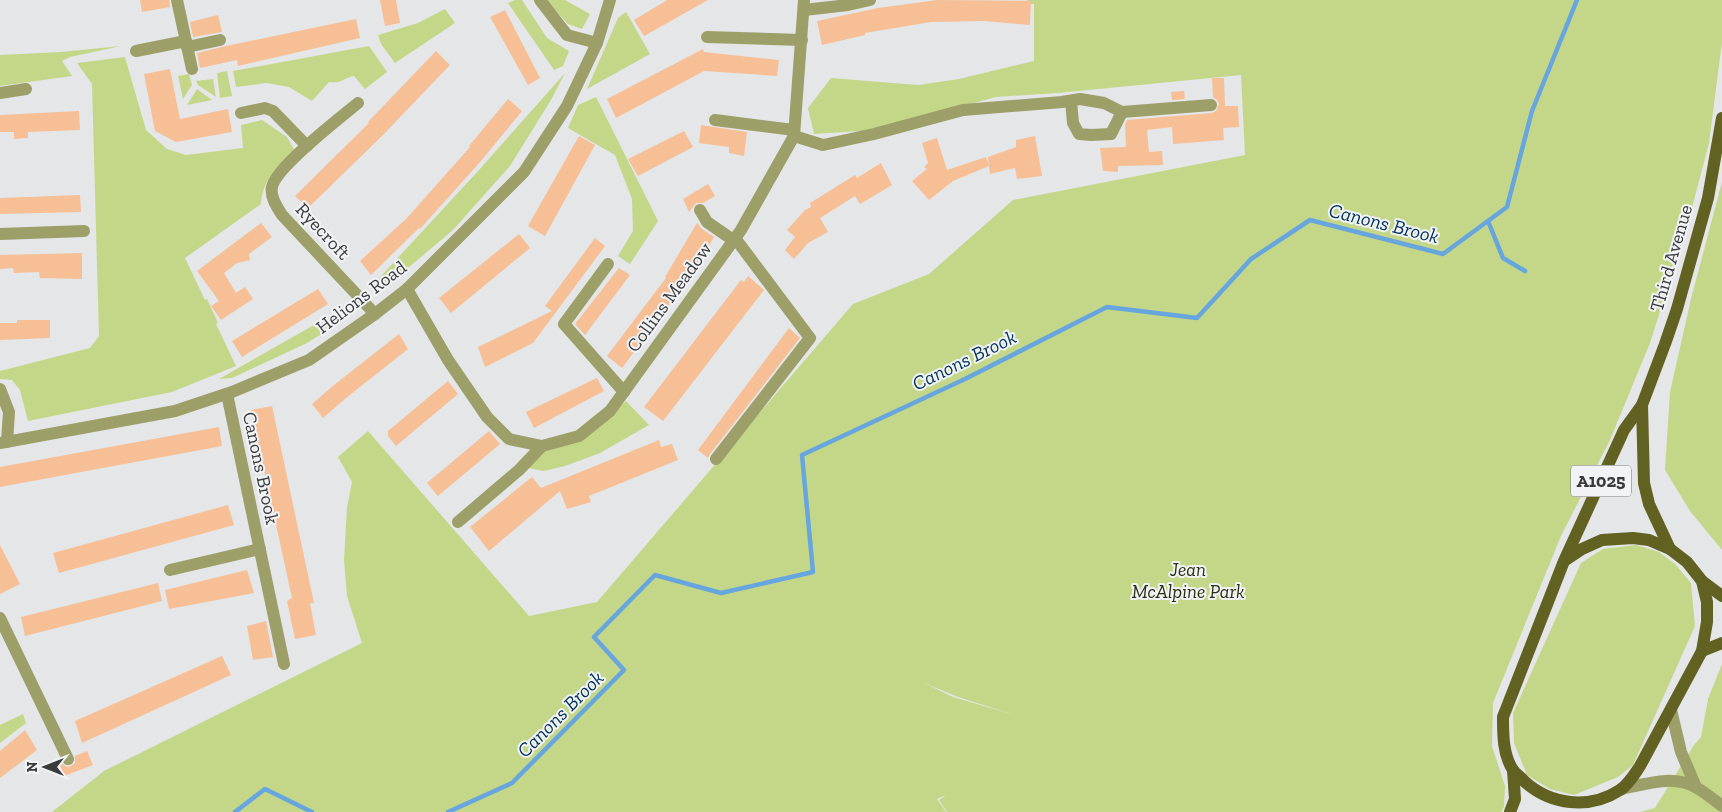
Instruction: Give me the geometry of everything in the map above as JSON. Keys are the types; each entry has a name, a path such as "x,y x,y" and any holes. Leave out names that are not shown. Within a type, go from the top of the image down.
{"main road":[{"name":"Third Avenue","path":"1513,770 1503,744 1503,717 1564,561 1624,430 1642,405 1680,300 1708,198 1722,118"},
{"name":"Third Avenue","path":"1642,405 1644,483 1648,504 1670,549"},
{"path":"1564,561 1582,549 1602,540 1633,538 1649,540 1670,549 1687,562 1702,581 1722,596"},
{"path":"1566,812 1579,804 1601,798 1621,789 1631,780 1640,766 1702,651 1707,622 1707,602 1702,581"},
{"path":"1702,651 1722,643"},
{"path":"1513,770 1534,790 1554,800 1579,804"},
{"path":"1510,812 1515,799 1513,770"}],"street":[{"path":"177,0 192,69"},
{"path":"540,0 548,13 567,35 597,43"},
{"name":"Helions Road","path":"4,442 175,410 227,394 309,360 374,314 407,289 524,172 567,106 597,43 610,0"},
{"name":"Collins Meadow","path":"407,289 448,360 487,417 509,439 542,446 579,436 610,410 734,239 794,133 804,5 848,5 870,0"},
{"path":"707,37 802,40"},
{"path":"136,51 220,40"},
{"path":"0,93 26,90"},
{"path":"715,120 794,133 823,145 963,110 1080,99 1104,103 1122,112 1211,105"},
{"path":"1066,101 1078,134 1111,134 1122,112"},
{"name":"Ryecroft","path":"358,103 282,169 272,186 273,201 282,216 374,314"},
{"path":"240,113 265,108 273,110 307,146"},
{"path":"700,210 707,222 734,239 810,338 716,459"},
{"path":"0,234 84,231"},
{"path":"608,264 564,324 624,392"},
{"path":"0,389 9,412 4,442"},
{"name":"Canons Brook","path":"227,394 284,664"},
{"path":"458,522 519,470 542,446"},
{"name":"Canons Brook","path":"170,570 260,549"},
{"path":"0,618 68,759"},
{"path":"1671,710 1681,752 1696,787"},
{"path":"1621,789 1664,781 1675,781 1696,787 1722,806"}],"green space":[{"path":"522,0 547,38 569,51 563,66 554,70 508,3"},
{"path":"546,0 565,0 590,14 582,29 568,24"},
{"name":"Jean McAlpine Park","path":"1027,0 1722,0 1722,42 1709,143 1688,223 1650,343 1610,440 1561,536 1493,703 1492,746 1505,786 1504,807 1501,812 947,812 939,800 946,795 937,799 946,812 52,812 104,771 362,643 347,596 344,560 347,508 352,482 338,457 368,431 529,616 597,602 853,304 929,274 1013,200 1245,155 1241,75 1058,93 996,97 875,130 814,134 808,108 831,78 918,85 959,79 1034,61 1034,4 1028,4","holes":["924,683 958,697 1015,715 953,697"]},
{"path":"445,9 455,23 395,63 381,44 378,35 418,23"},
{"path":"626,12 650,54 587,89 618,18"},
{"path":"121,46 70,57 62,61 72,76 0,86 0,55 61,52"},
{"path":"369,46 387,72 365,89 354,76 340,82 329,82 312,101 289,87 267,83 236,87 233,71"},
{"path":"125,57 146,130 167,149 186,155 243,148 241,125 262,120 287,137 295,151 277,168 268,180 262,195 261,204 185,258 205,300 207,299 218,323 216,324 236,366 172,392 28,421 20,390 12,380 0,379 0,371 90,348 99,336 92,84 77,63"},
{"path":"227,71 232,96 220,98 217,73"},
{"path":"565,73 551,100 510,166 453,230 396,278 371,287 479,170"},
{"path":"189,74 192,85 183,99 178,76"},
{"path":"213,79 216,97 198,85 196,81"},
{"path":"197,89 212,100 187,105"},
{"path":"596,97 658,221 630,264 618,256 633,231 632,199 615,155 568,128 578,105"},
{"path":"1722,182 1722,550 1690,511 1665,470 1670,392 1691,299"},
{"path":"344,308 344,320 307,343 232,378 219,379"},
{"path":"626,401 649,425 600,453 565,466 544,471 527,468 545,448 612,414"},
{"path":"1636,545 1659,552 1675,564 1691,583 1695,626 1633,765 1618,777 1574,795 1550,789 1527,775 1514,743 1513,713 1581,563 1603,549"},
{"path":"1722,664 1722,812 1640,812 1655,808 1694,745 1701,737 1708,699"},
{"path":"23,714 26,723 0,743 0,725"}],"building":[{"path":"140,0 169,0 170,7 142,12"},
{"path":"380,0 396,0 400,23 385,26"},
{"path":"667,0 708,0 644,36 634,20"},
{"path":"937,0 1031,1 1030,25 984,21 931,22 865,33 865,35 822,45 817,21 878,8"},
{"path":"505,10 540,78 528,85 490,17"},
{"path":"218,15 222,32 193,37 190,22"},
{"path":"356,19 360,38 238,66 237,60 200,68 197,53"},
{"path":"703,49 704,52 779,60 777,76 704,71 616,118 607,99"},
{"path":"436,51 450,65 382,136 308,208 295,196 369,123"},
{"path":"170,69 180,119 228,109 232,132 176,142 155,131 144,74"},
{"path":"1212,78 1224,78 1225,106 1238,106 1239,127 1223,128 1224,140 1173,144 1172,127 1147,130 1149,152 1162,151 1163,165 1118,166 1118,172 1103,171 1100,148 1126,147 1125,125 1127,120 1212,113 1216,111 1219,104 1213,97"},
{"path":"1184,91 1185,99 1172,100 1171,92"},
{"path":"508,99 522,111 481,161 420,229 371,275 360,261 407,218 470,147"},
{"path":"79,111 80,130 28,132 28,138 14,139 14,132 0,132 0,115"},
{"path":"701,125 747,132 744,156 729,153 729,147 699,143"},
{"path":"684,131 693,147 638,176 628,159"},
{"path":"579,136 595,145 545,236 528,226"},
{"path":"1035,136 1042,176 1017,179 1015,168 990,174 989,166 953,181 929,200 912,181 927,169 924,167 928,163 922,143 937,138 947,170 986,157 989,165 988,157 1016,147 1016,140"},
{"path":"881,163 892,185 860,204 855,196 820,218 828,232 808,243 794,259 785,250 795,237 787,230 805,210 811,207 810,203 855,175 857,178"},
{"path":"708,184 715,196 703,203 696,203 689,212 683,199"},
{"path":"80,195 81,212 0,214 0,198"},
{"path":"261,223 272,237 249,254 250,260 237,263 224,273 236,293 245,287 253,299 221,320 211,306 219,301 197,271"},
{"path":"697,223 714,237 683,289 622,368 607,356 666,278"},
{"path":"519,234 530,248 451,313 439,298"},
{"path":"595,238 605,246 533,343 485,367 478,347 552,311 545,306"},
{"path":"82,253 82,279 40,278 39,272 14,273 13,268 0,269 0,255"},
{"path":"619,268 630,275 585,335 575,324"},
{"path":"748,276 764,290 663,421 644,407 741,280 744,282"},
{"path":"318,289 328,304 242,357 232,341"},
{"path":"17,320 50,320 50,338 0,340 0,323 17,323"},
{"path":"789,328 800,338 708,458 698,450"},
{"path":"399,334 408,349 323,418 312,404"},
{"path":"597,378 604,391 534,428 526,412"},
{"path":"448,381 458,394 396,446 388,436 388,431"},
{"path":"272,406 314,603 310,603 316,635 295,639 287,601 292,598 251,410"},
{"path":"219,427 222,446 0,487 0,467"},
{"path":"489,431 500,444 438,496 427,483"},
{"path":"659,440 661,447 672,444 678,460 589,496 591,502 567,509 560,491 489,551 470,527 532,477 541,488"},
{"path":"228,505 234,525 59,573 53,553"},
{"path":"0,545 20,584 0,594"},
{"path":"247,570 254,593 169,609 165,590"},
{"path":"158,583 162,601 25,636 21,617"},
{"path":"266,621 273,657 253,660 247,626"},
{"path":"222,656 231,675 82,743 75,721"},
{"path":"25,730 37,750 0,778 0,751"},
{"path":"87,751 93,765 64,776 59,762 67,767 71,766 75,763 75,756"}],"waterway":[{"name":"Canons Brook","path":"448,812 512,783 624,670 594,637 655,575 721,593 813,572 802,455 965,379 1107,307 1197,318 1251,259 1310,220 1443,254 1507,207 1532,111 1577,0"},
{"path":"1488,221 1503,258 1525,271"},
{"name":"Canons Brook","path":"235,812 265,789 312,812"}]}
